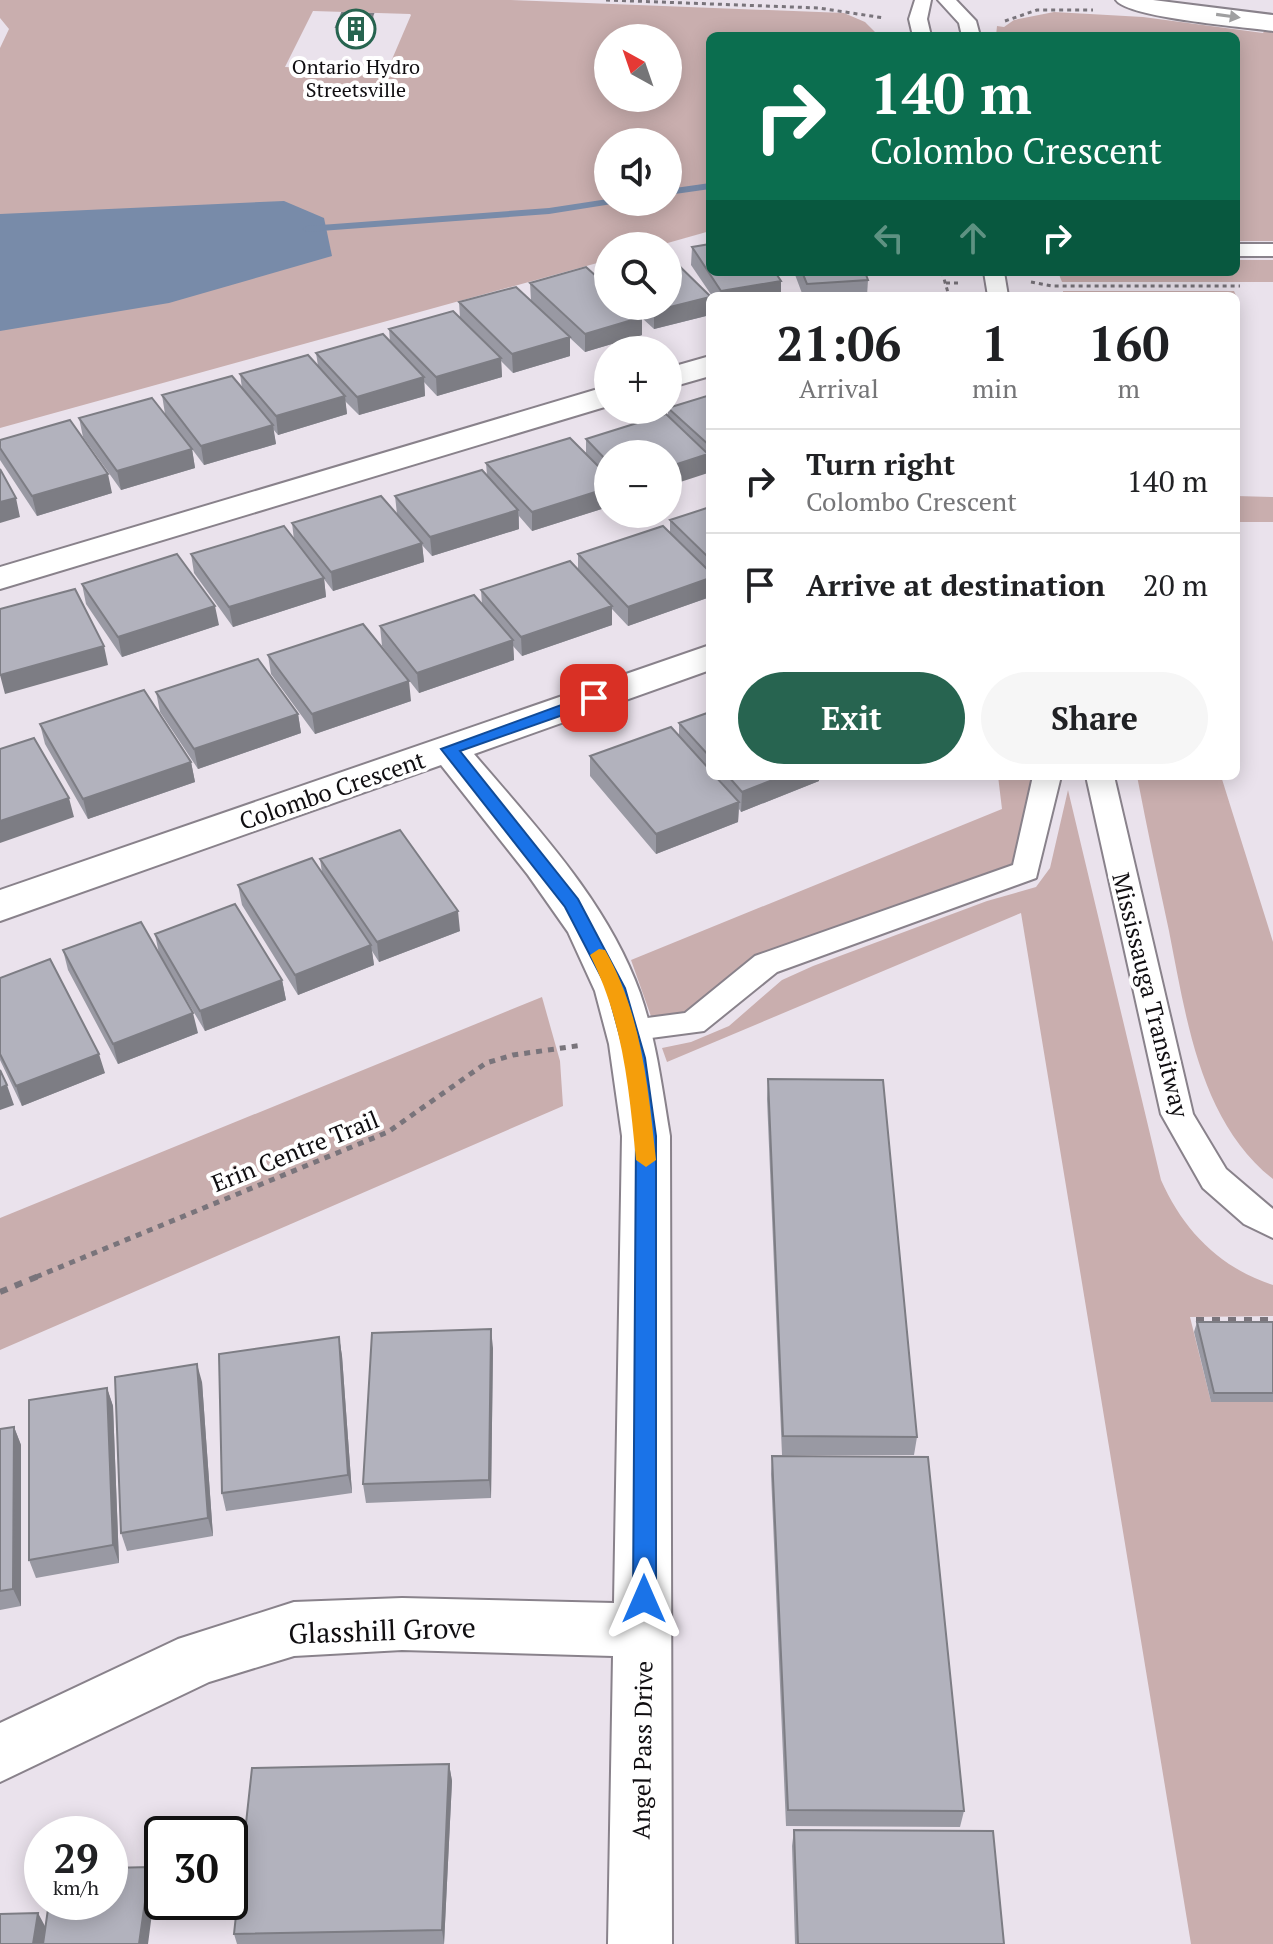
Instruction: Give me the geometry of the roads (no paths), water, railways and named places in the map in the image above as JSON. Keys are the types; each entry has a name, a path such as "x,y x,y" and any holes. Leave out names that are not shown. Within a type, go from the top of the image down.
{"main road":[{"path":"1128,0 1149,7 1273,23"},
{"path":"682,374 706,367"},
{"path":"0,578 594,400"},
{"name":"Colombo Crescent","path":"0,906 706,658"},
{"name":"Angel Pass Drive","path":"449,749 572,904 616,988 612,1037 646,1136 640,1944"},
{"name":"Glasshill Grove","path":"0,1753 198,1658 294,1629 402,1624 644,1630"}],"lane":[{"path":"921,32 918,19 923,0"},
{"path":"946,0 967,21 970,32"},
{"path":"1240,250 1273,250"},
{"path":"612,1037 693,1023 766,964 1026,871 1046,780"},
{"name":"Mississauga Transitway","path":"1101,780 1177,1114 1196,1157 1226,1191 1273,1225"}],"water":[{"path":"284,201 324,218 332,256 169,303 0,331 0,214"}],"waterway":[{"path":"682,190 706,187"},
{"path":"307,229 549,211 594,204"}],"place":[{"name":"Ontario Hydro Streetsville","path":"356,29"}]}
